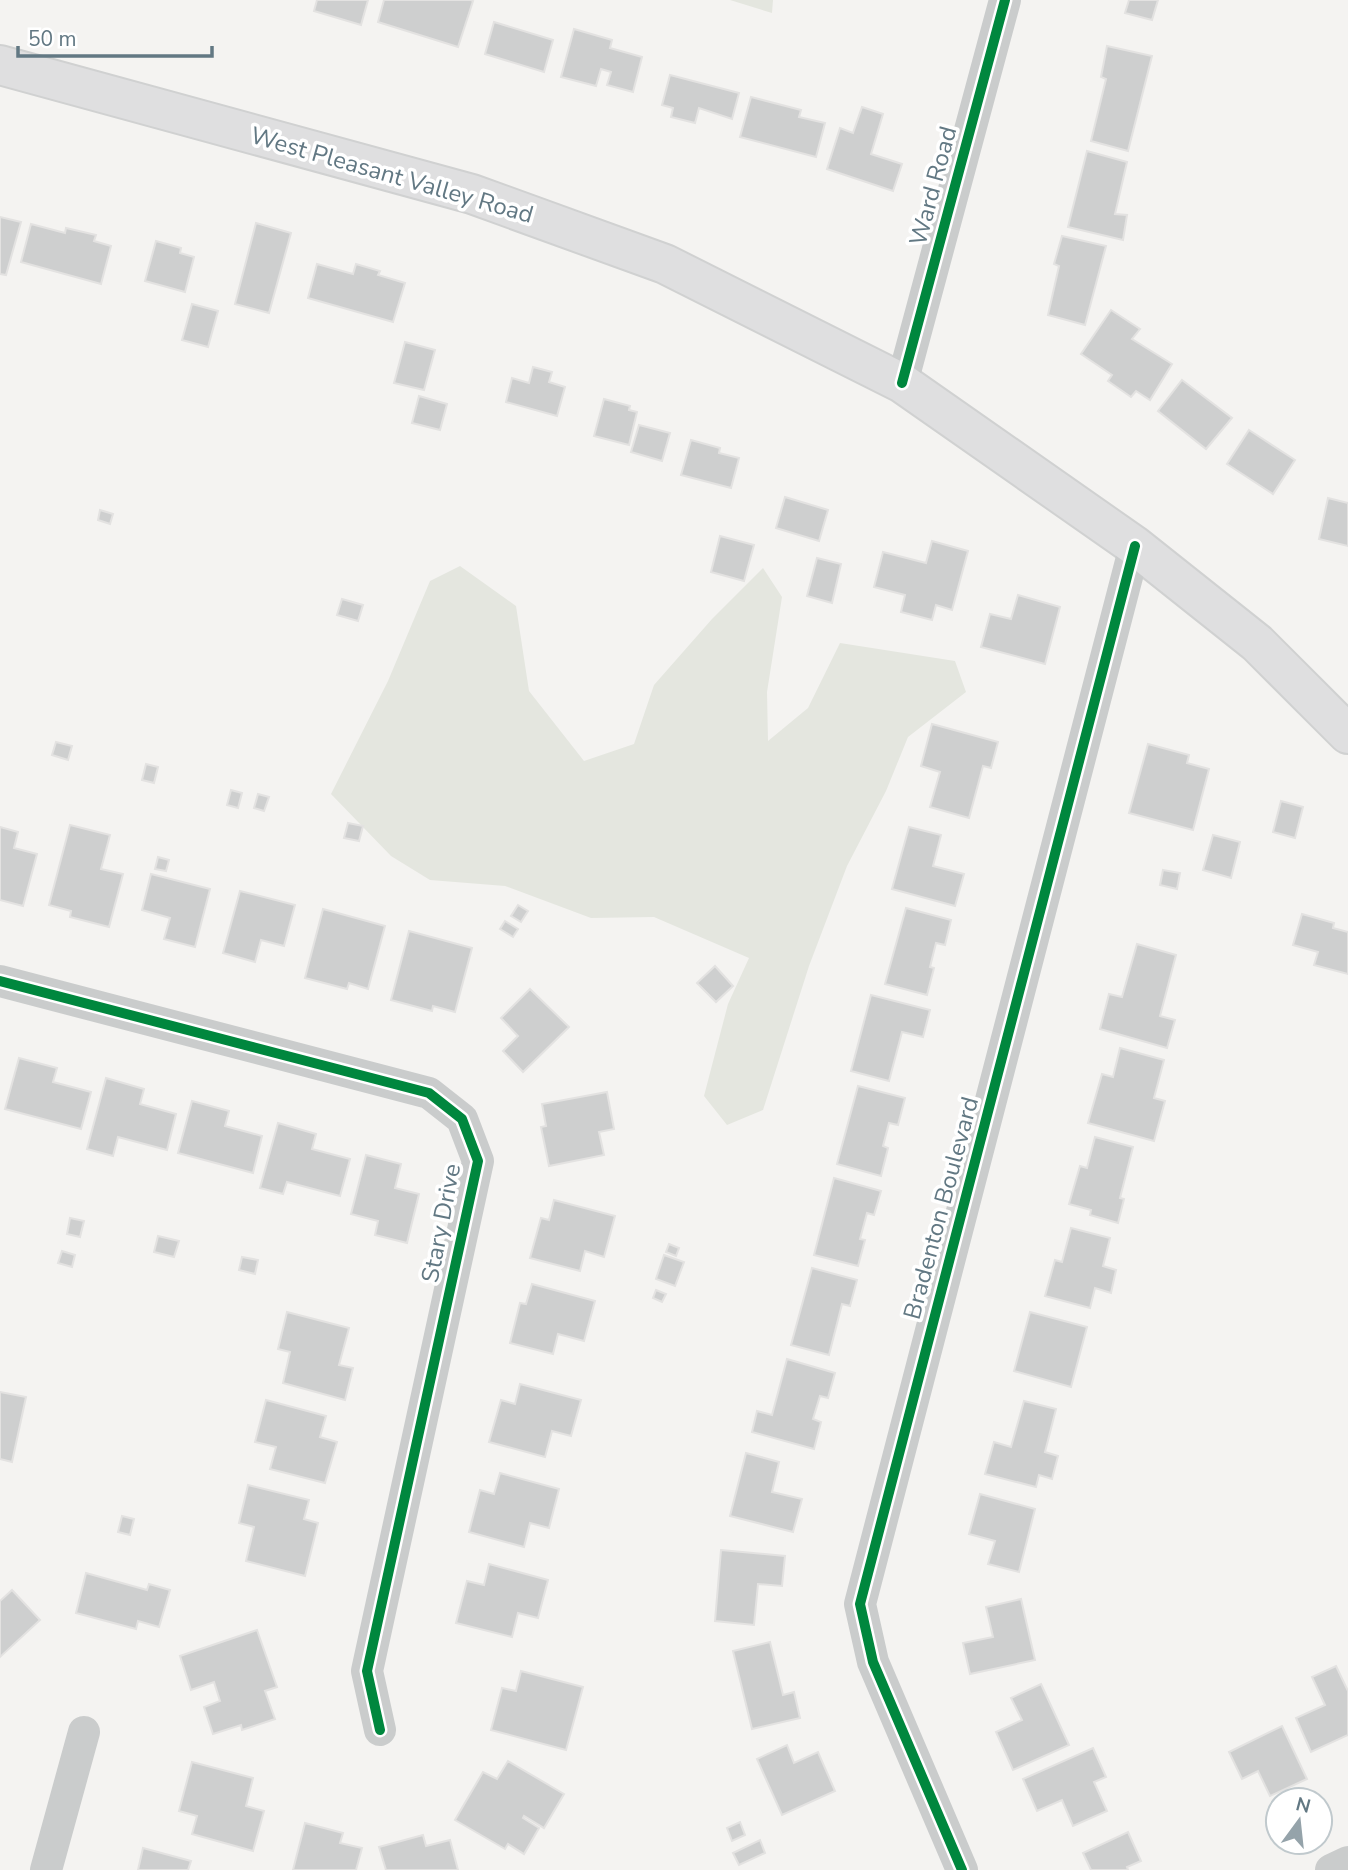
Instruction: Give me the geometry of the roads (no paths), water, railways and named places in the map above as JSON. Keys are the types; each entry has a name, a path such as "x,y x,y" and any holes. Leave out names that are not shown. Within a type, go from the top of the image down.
{"main road":[{"name":"West Pleasant Valley Road","path":"0,65 472,194 665,264 902,383 1135,547 1257,643 1348,734"}],"street":[{"name":"Ward Road","path":"902,383 1005,0"},
{"name":"Bradenton Boulevard","path":"962,1870 873,1662 860,1604 1135,547"},
{"name":"Stary Drive","path":"0,981 429,1093 462,1119 478,1161 367,1671 380,1730"},
{"path":"46,1870 84,1732"},
{"path":"1331,1870 1348,1862"}]}
